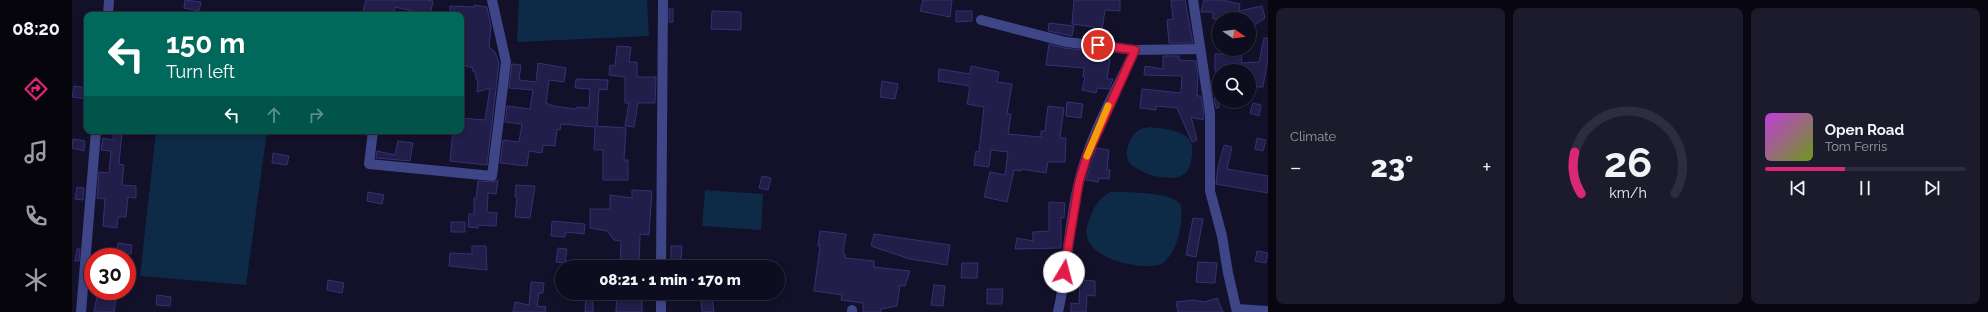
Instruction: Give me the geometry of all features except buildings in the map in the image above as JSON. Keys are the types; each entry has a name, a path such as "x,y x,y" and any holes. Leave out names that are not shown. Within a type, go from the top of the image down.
{"street":[{"path":"108,12 109,0"},
{"path":"374,134 369,164 492,176 506,62 492,0"},
{"path":"661,260 663,0"},
{"path":"1193,0 1210,113 1210,191 1222,236 1228,273 1237,310 1268,311"},
{"path":"981,20 1066,42 1135,50 1200,49"},
{"path":"1058,312 1081,176 1099,126 1135,50"},
{"path":"81,312 96,134"},
{"path":"661,300 661,312"}],"water":[{"path":"519,0 647,0 649,36 517,42"},
{"path":"1150,127 1180,133 1190,140 1192,155 1189,168 1184,174 1171,178 1154,176 1138,169 1128,160 1127,149 1135,133 1144,128"},
{"path":"156,134 267,134 246,285 140,276"},
{"path":"705,190 763,194 761,230 702,226"},
{"path":"1111,192 1159,195 1176,200 1180,204 1182,216 1178,239 1172,252 1162,264 1142,266 1118,262 1098,251 1091,244 1086,231 1091,215 1099,201"}],"slow traffic":[{"path":"1087,156 1108,106"}],"route":[{"path":"1064,272 1079,182 1087,156 1113,94 1135,50 1098,45"}]}
